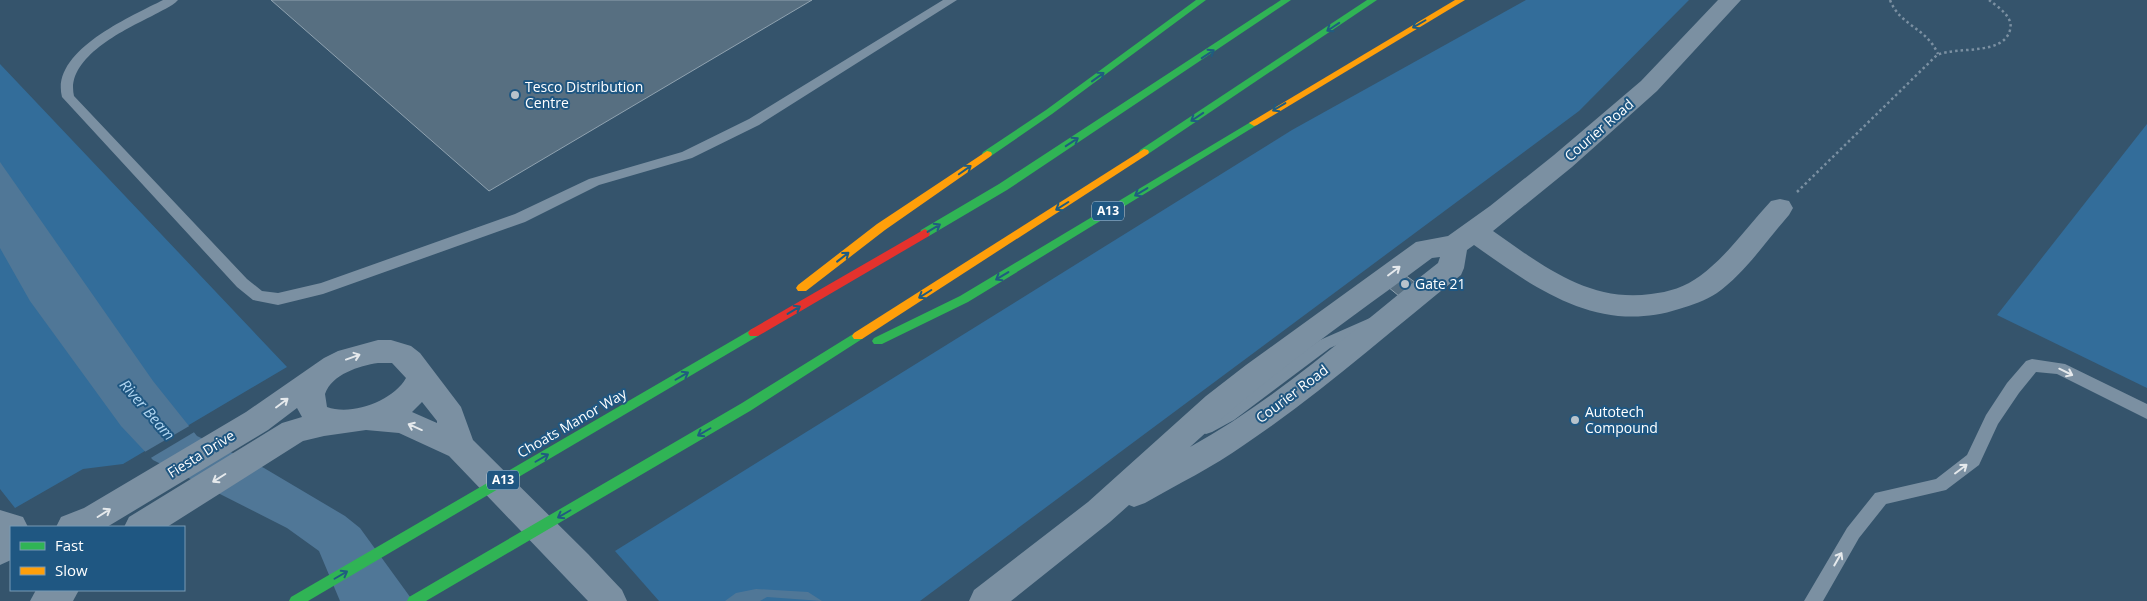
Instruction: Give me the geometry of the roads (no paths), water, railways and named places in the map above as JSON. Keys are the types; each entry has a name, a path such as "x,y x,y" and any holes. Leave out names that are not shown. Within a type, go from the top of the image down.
{"highway":[{"name":"A13","path":"707,362 881,227 1049,112 1202,0"},
{"name":"A13","path":"707,362 1003,187 1287,0"},
{"name":"A13","path":"414,601 746,407 1079,195 1373,0"},
{"name":"A13","path":"868,346 964,298 1367,54 1461,0"},
{"name":"A13","path":"746,407 842,359"},
{"name":"Choats Manor Way","path":"296,601 707,362"}],"street":[{"name":"Courier Road","path":"1172,459 1216,405 1256,373 1425,249 1465,238 1563,161 1649,86 1730,0"},
{"path":"1465,238 1572,294 1612,306 1644,308 1674,301 1694,293 1712,282 1780,208"},
{"name":"Courier Road","path":"986,601 1099,512 1172,459 1245,429 1310,382 1452,268 1465,238"},
{"path":"460,447 450,416 421,378 418,371 402,355 389,351 363,354 344,360 324,372 310,392 310,405 316,416 334,422 366,420 402,421 460,447 610,601"},
{"name":"Fiesta Drive","path":"141,515 241,429 272,411 324,372"},
{"path":"366,420 382,415 396,407 416,390 421,378"},
{"name":"Fiesta Drive","path":"75,526 95,518 141,515 261,452 293,432 334,422"},
{"path":"47,601 61,591"}],"lane":[{"path":"172,0 110,33 91,48 74,65 66,82 68,97 242,284 258,296 278,299 323,288 520,218 594,182 687,155 754,122 951,0"},
{"path":"1325,344 1366,292"},
{"path":"1172,459 1228,415 1325,344 1396,312"},
{"path":"1813,601 1853,533 1881,498 1940,485 1973,460 1992,420 2012,388 2032,364 2059,368 2147,412"}],"water":[{"name":"River Beam","path":"0,162 153,381 197,436 264,468 345,516 360,528 413,601 340,601 319,551 287,528 153,460 121,426 30,301 0,248"},
{"path":"756,589 808,592 822,601 767,597 760,601 725,601 736,593"}],"place":[{"name":"Tesco Distribution Centre","path":"515,95"},
{"name":"Gate 21","path":"1405,284"},
{"name":"Autotech Compound","path":"1575,420"}]}
